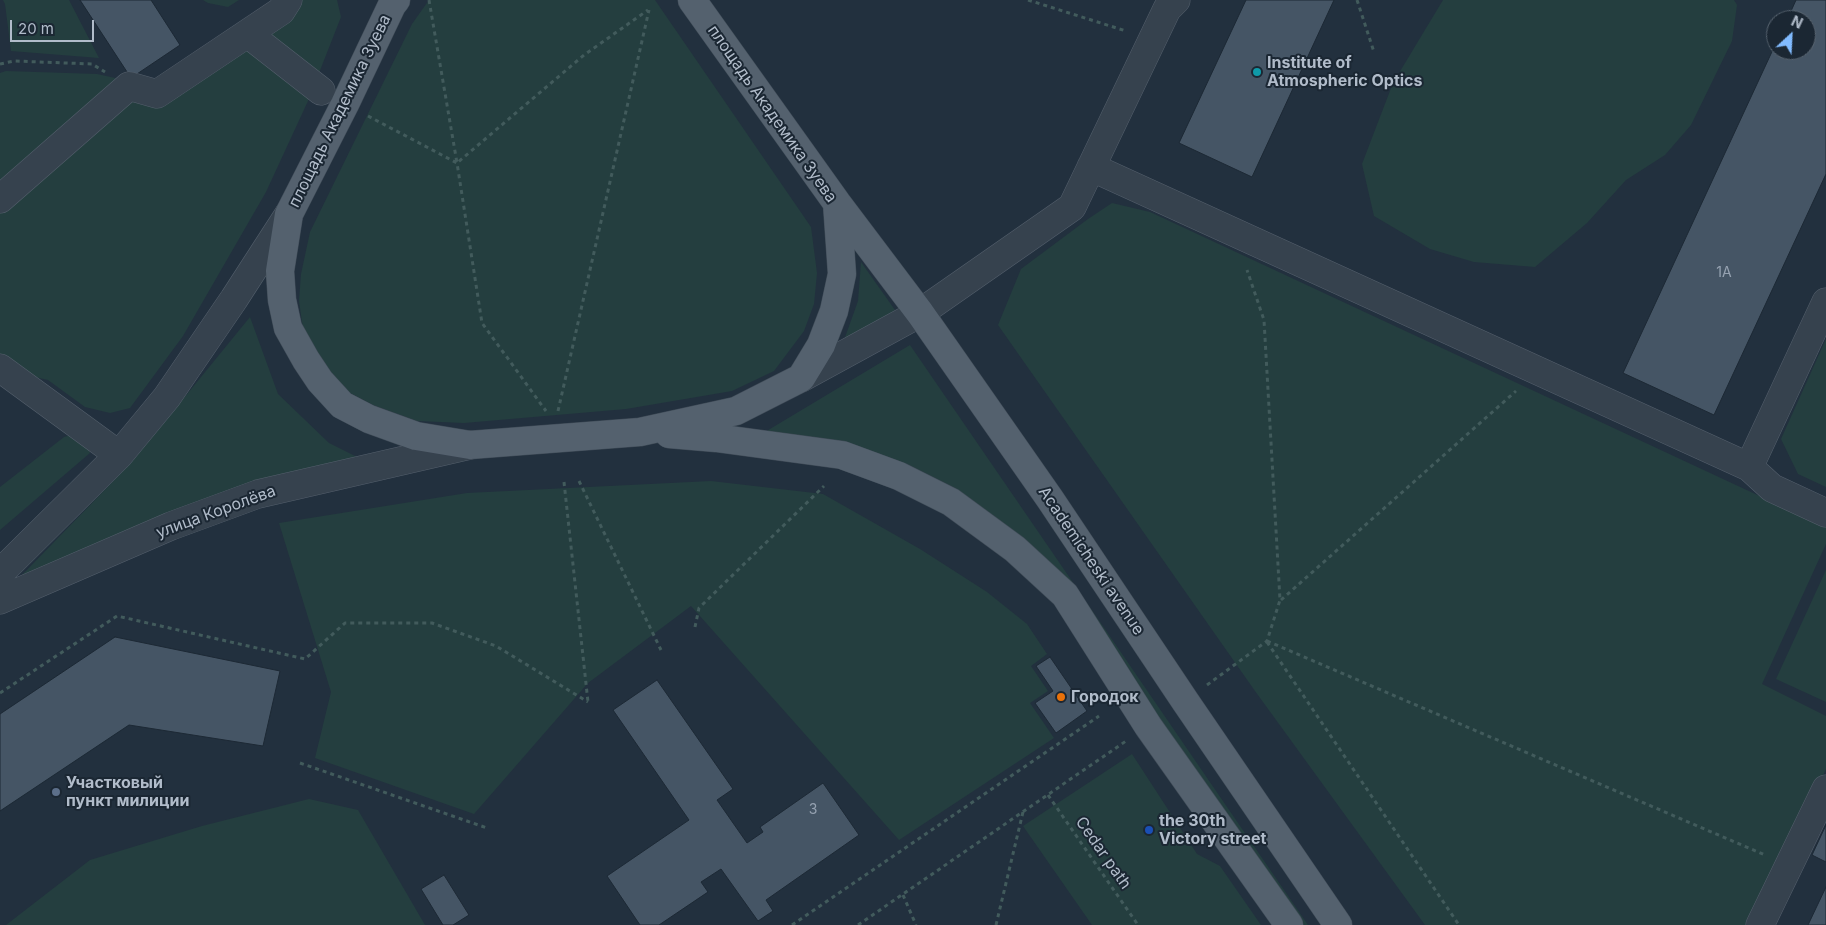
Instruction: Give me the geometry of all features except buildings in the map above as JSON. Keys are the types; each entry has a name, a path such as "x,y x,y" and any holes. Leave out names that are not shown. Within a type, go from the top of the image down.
{"main road":[{"name":"площадь Академика Зуева","path":"394,2 289,214 280,271 282,300 288,328 306,360 320,381 342,405 369,419 416,436 470,445 640,432 736,411 801,378 821,346 834,311 842,274 837,203 692,0"},
{"name":"Academicheski avenue","path":"837,203 920,313 1050,499 1338,925"},
{"path":"640,432 716,438 842,455 900,476 951,502 1015,549 1065,595 1148,726 1289,925"}],"street":[{"path":"0,199 129,86 157,94 281,11 288,0"},
{"path":"801,378 920,313 1072,207 1167,10 1176,0"},
{"path":"248,34 321,91"},
{"path":"1091,167 1749,468 1772,488 1826,513"},
{"path":"0,573 120,455 167,397 289,214"},
{"path":"1749,468 1826,302"},
{"path":"0,368 120,455"},
{"name":"улица Королёва","path":"0,600 171,526 258,494 470,445"},
{"path":"1760,925 1826,789"}],"path":[{"path":"429,0 482,323 550,416"},
{"path":"1028,0 1153,39"},
{"path":"1357,0 1374,52"},
{"path":"457,163 584,55 649,10 558,414"},
{"path":"0,64 14,61 92,64"},
{"path":"368,116 457,163"},
{"path":"1185,701 1267,642 1280,600 1264,320 1233,232"},
{"path":"1280,600 1538,371"},
{"path":"578,481 660,650"},
{"path":"0,693 117,616 305,659 345,623 432,623 496,646 588,702 564,482"},
{"path":"694,627 699,608 824,486"},
{"path":"1267,642 1789,866"},
{"path":"1267,642 1459,925"},
{"path":"792,925 1099,716"},
{"path":"858,925 1148,726"},
{"path":"300,763 487,828"},
{"name":"Cedar path","path":"1048,795 1138,925"},
{"path":"996,925 1023,812"},
{"path":"903,895 916,925"}],"green space":[{"path":"3,0 69,0 99,58 11,51"},
{"path":"203,0 239,0 228,7 208,3"},
{"path":"272,0 337,0 341,17 308,101 266,192 183,336 130,408 110,413 85,407 48,380 22,374 0,358 0,73 6,71 97,74 147,85 209,52"},
{"path":"429,0 655,0 811,227 817,273 814,304 804,331 774,371 732,391 626,409 464,423 417,421 373,405 348,392 330,375 303,329 299,301 301,274 310,232 412,24"},
{"path":"1443,0 1734,0 1737,5 1732,41 1691,125 1665,155 1626,180 1587,223 1535,267 1474,262 1430,249 1374,216 1362,164 1393,83"},
{"path":"1112,203 1150,212 1826,527 1826,544 1762,684 1826,716 1826,769 1752,925 1425,925 1255,691 998,325 1021,269"},
{"path":"861,262 895,310 843,343 858,301"},
{"path":"250,317 278,394 329,443 371,464 21,576 130,464"},
{"path":"1826,339 1826,487 1798,474 1781,439"},
{"path":"910,345 1308,925 1298,925 1076,601 983,520 755,438"},
{"path":"75,434 86,441 90,453 0,530 0,487 64,437"},
{"path":"711,481 823,494 920,549 987,592 1027,624 1047,654 1031,666 1048,691 1030,703 1054,738 899,840 691,606 588,683 474,814 315,758 331,692 279,523 467,493"},
{"path":"1826,570 1826,702 1776,679"},
{"path":"1132,754 1197,854 1220,866 1261,925 1092,925 1023,826"},
{"path":"309,799 358,810 425,925 6,925 90,860 202,826"}],"place":[{"name":"Institute of Atmospheric Optics","path":"1257,72"},
{"name":"Городок","path":"1061,697"},
{"name":"Участковый пункт милиции","path":"56,792"},
{"name":"the 30th Victory street","path":"1149,830"}]}
